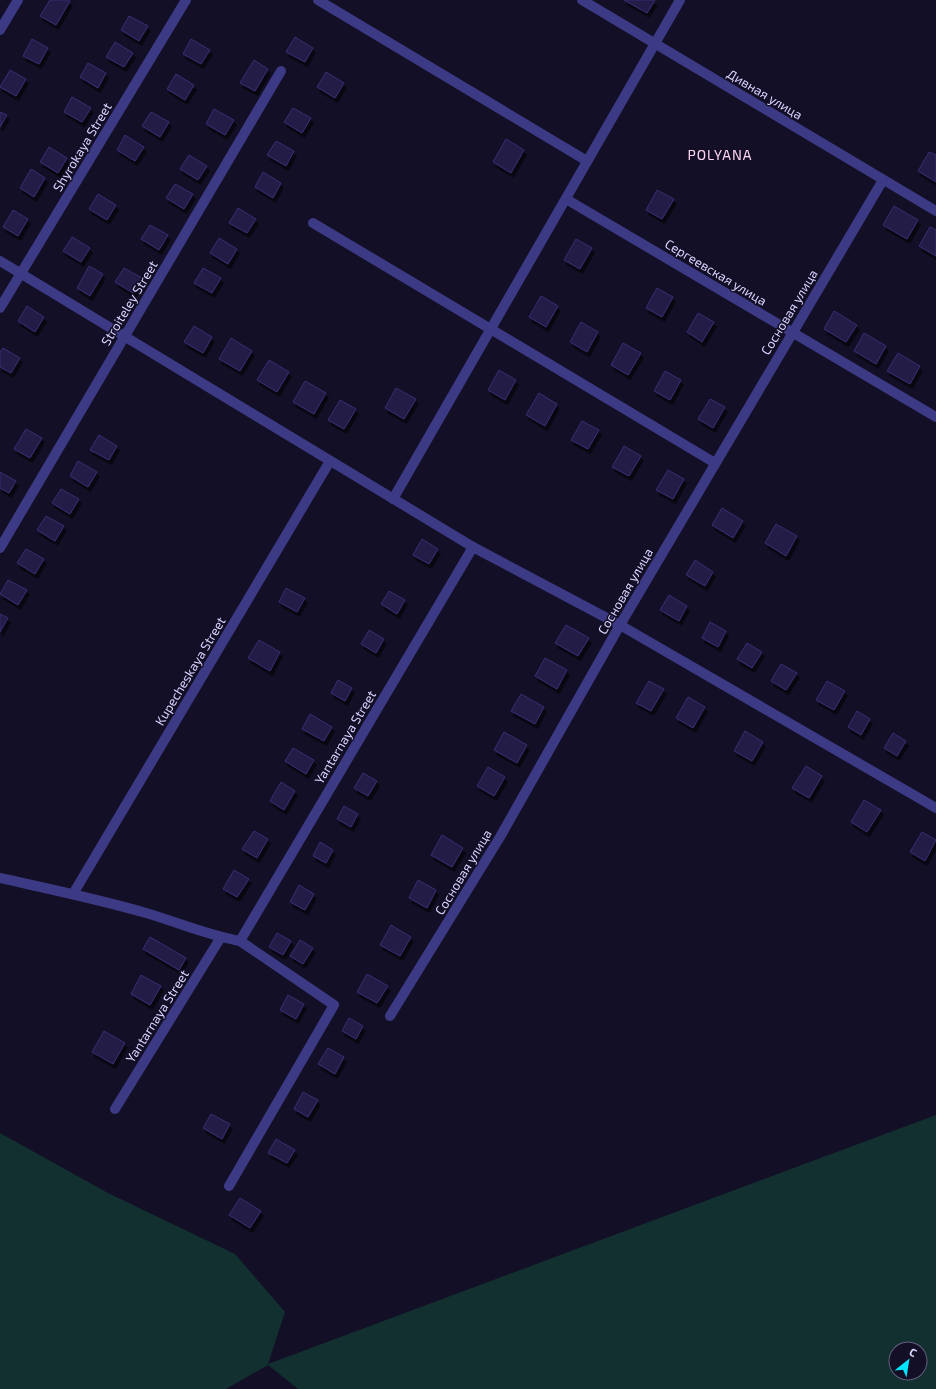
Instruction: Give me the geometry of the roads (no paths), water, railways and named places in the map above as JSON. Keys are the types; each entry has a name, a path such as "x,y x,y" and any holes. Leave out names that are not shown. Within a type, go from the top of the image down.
{"street":[{"path":"0,30 18,0"},
{"name":"Shyrokaya Street","path":"0,308 186,0"},
{"path":"318,0 587,161"},
{"name":"Дивная улица","path":"582,0 936,211"},
{"path":"393,499 680,0"},
{"name":"Stroiteley Street","path":"0,548 281,71"},
{"name":"Сосновая улица","path":"390,1016 500,837 620,625 883,180"},
{"name":"Сергеевская улица","path":"566,199 936,417"},
{"path":"313,223 715,463"},
{"path":"0,261 473,547 620,625 936,808"},
{"name":"Kupecheskaya Street","path":"73,894 330,461"},
{"name":"Yantarnaya Street","path":"240,941 473,547"},
{"path":"0,878 73,894 145,913 221,937 240,941 334,1005 229,1186"},
{"name":"Yantarnaya Street","path":"115,1109 221,937"}],"district":[{"name":"POLYANA","path":"720,154"}]}
